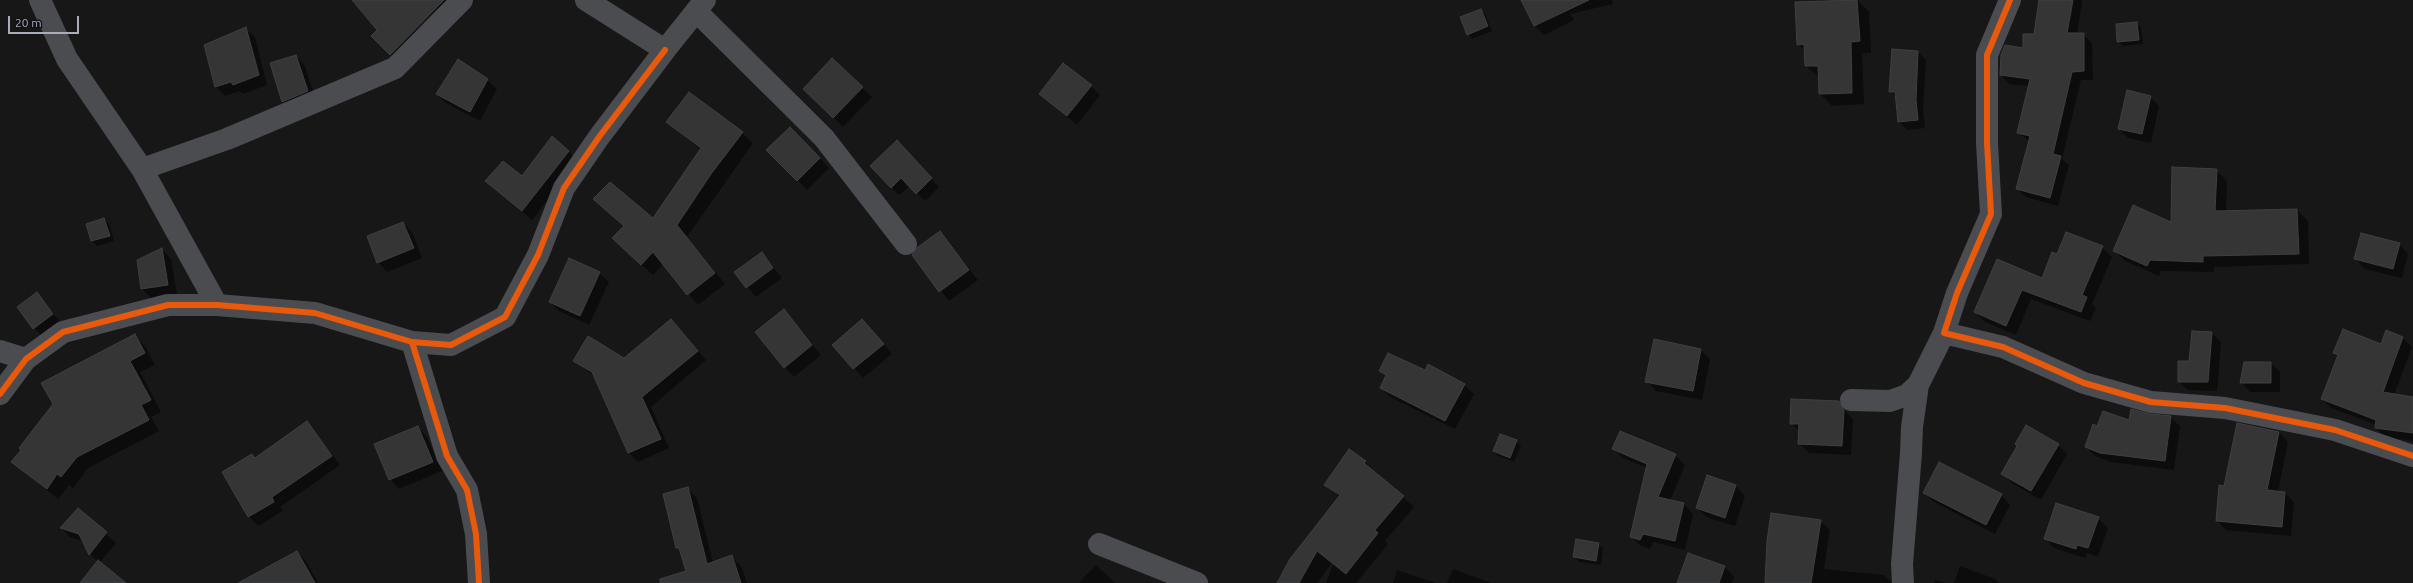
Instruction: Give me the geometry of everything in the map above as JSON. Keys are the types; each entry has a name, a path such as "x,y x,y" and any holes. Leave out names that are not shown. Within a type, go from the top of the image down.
{"street":[{"path":"40,0 67,59 142,169 217,305"},
{"path":"142,169 227,139 395,68 462,0"},
{"path":"586,0 664,50"},
{"path":"1903,583 1902,564 1912,453 1912,427 1918,385 1944,333 1957,293 1991,214 1987,143 1987,55 2010,0"},
{"path":"0,394 26,360 63,332 168,305 217,305 315,313 412,342 451,345 505,317 538,255 564,188 599,137 664,50 701,5 824,138 906,244"},
{"path":"1944,333 2004,347 2084,383 2151,402 2225,408 2335,430 2413,456"},
{"path":"412,342 447,456 467,490 476,534 479,583"},
{"path":"0,351 26,360"},
{"path":"1851,400 1890,401 1907,396 1918,385"},
{"path":"1099,544 1197,583"}],"building":[{"path":"352,0 444,0 390,55 371,36 377,30"},
{"path":"1521,0 1589,0 1534,26"},
{"path":"1857,0 1860,41 1851,42 1852,93 1819,94 1818,66 1805,66 1804,44 1797,45 1795,2"},
{"path":"2039,0 2073,0 2067,33 2084,33 2084,71 2072,72 2053,154 2061,156 2050,198 2016,189 2030,136 2017,133 2030,79 2000,75 2001,55 2005,45 2023,48 2023,34 2034,34"},
{"path":"1481,9 1488,26 1467,35 1460,17"},
{"path":"2137,22 2139,40 2117,42 2116,24"},
{"path":"246,27 259,75 233,85 231,82 215,87 204,45"},
{"path":"1892,49 1918,51 1916,100 1918,120 1898,122 1895,92 1889,92"},
{"path":"296,55 308,91 282,102 270,63"},
{"path":"832,58 863,87 833,118 803,89"},
{"path":"458,59 488,79 470,112 436,94"},
{"path":"1063,63 1092,85 1067,116 1039,94"},
{"path":"2127,90 2151,96 2142,134 2118,129"},
{"path":"689,92 743,132 711,174 677,225 715,273 687,295 653,252 641,265 612,238 624,226 593,199 610,182 653,218 701,148 666,122"},
{"path":"790,127 820,158 797,181 766,150"},
{"path":"552,136 569,151 522,211 485,181 503,161 522,176"},
{"path":"897,140 932,178 916,194 901,178 891,188 870,166"},
{"path":"2172,167 2217,169 2215,211 2297,209 2299,254 2203,256 2203,262 2150,260 2147,266 2113,251 2133,205 2171,222"},
{"path":"104,218 110,236 91,241 86,224"},
{"path":"403,222 414,248 377,263 367,236"},
{"path":"940,231 969,270 939,292 912,255 918,247"},
{"path":"2066,232 2103,246 2082,295 2087,297 2081,312 2022,290 2006,326 1974,312 1997,259 2042,278 2052,252 2057,254"},
{"path":"2361,233 2400,243 2393,269 2354,259"},
{"path":"162,248 168,285 141,289 137,260"},
{"path":"762,252 773,268 746,288 734,272"},
{"path":"569,258 600,272 580,316 549,302"},
{"path":"37,292 53,314 33,329 17,307"},
{"path":"784,309 812,345 784,368 755,332"},
{"path":"671,319 698,351 642,397 661,439 628,453 592,372 573,361 588,336 624,358"},
{"path":"862,319 884,344 853,369 832,345"},
{"path":"2343,329 2381,344 2386,330 2403,337 2383,392 2413,397 2413,433 2375,428 2376,420 2321,399 2338,355 2333,353"},
{"path":"2192,331 2212,332 2208,382 2178,382 2178,361 2189,361"},
{"path":"135,334 145,353 130,361 151,400 141,405 149,420 77,457 61,477 57,474 47,489 11,462 21,450 19,448 53,404 41,383"},
{"path":"1654,339 1701,349 1693,391 1645,382"},
{"path":"1388,353 1425,370 1428,364 1465,384 1445,421 1380,388 1386,375 1379,371"},
{"path":"2244,362 2271,362 2271,383 2240,383"},
{"path":"1791,399 1839,401 1844,410 1842,446 1798,444 1799,424 1790,424"},
{"path":"2131,409 2150,414 2171,416 2165,461 2100,453 2085,447 2093,424 2097,426 2103,411 2129,420"},
{"path":"307,421 332,456 272,497 274,502 248,517 222,472 252,454 255,458"},
{"path":"2237,423 2279,432 2267,490 2285,492 2282,527 2216,521 2219,485 2224,486"},
{"path":"2026,425 2059,444 2031,491 2001,474 2017,446 2015,444"},
{"path":"418,426 433,462 389,480 374,444"},
{"path":"1620,431 1676,454 1658,497 1684,503 1675,541 1643,534 1640,540 1630,537 1647,464 1612,449"},
{"path":"1500,434 1517,440 1510,458 1493,451"},
{"path":"1349,449 1366,461 1364,463 1404,496 1375,530 1378,533 1346,574 1317,551 1299,583 1277,583 1290,559 1340,495 1324,485"},
{"path":"1939,462 2002,494 1986,525 1923,493"},
{"path":"1707,475 1736,485 1725,518 1696,508"},
{"path":"688,487 707,564 732,555 741,583 660,583 660,579 686,571 679,548 676,548 663,494"},
{"path":"2056,503 2099,517 2088,548 2077,545 2076,549 2044,539"},
{"path":"78,508 107,532 89,555 79,534 60,528"},
{"path":"1771,513 1821,520 1811,583 1765,583 1767,541"},
{"path":"1576,539 1599,543 1596,561 1573,557"},
{"path":"297,551 315,583 238,583"},
{"path":"1688,553 1725,566 1719,583 1677,583"},
{"path":"98,560 126,583 80,583"}],"cycle path":[{"path":"2010,0 1987,55 1987,143 1991,214 1957,293 1944,333 2003,347 2084,383 2151,402 2225,408 2335,430 2413,456"},
{"path":"412,342 451,345 505,317 538,255 564,188 599,137 665,50"},
{"path":"0,394 26,359 63,332 168,305 217,305 315,313 412,342 447,456 467,490 476,534 479,583"}]}
